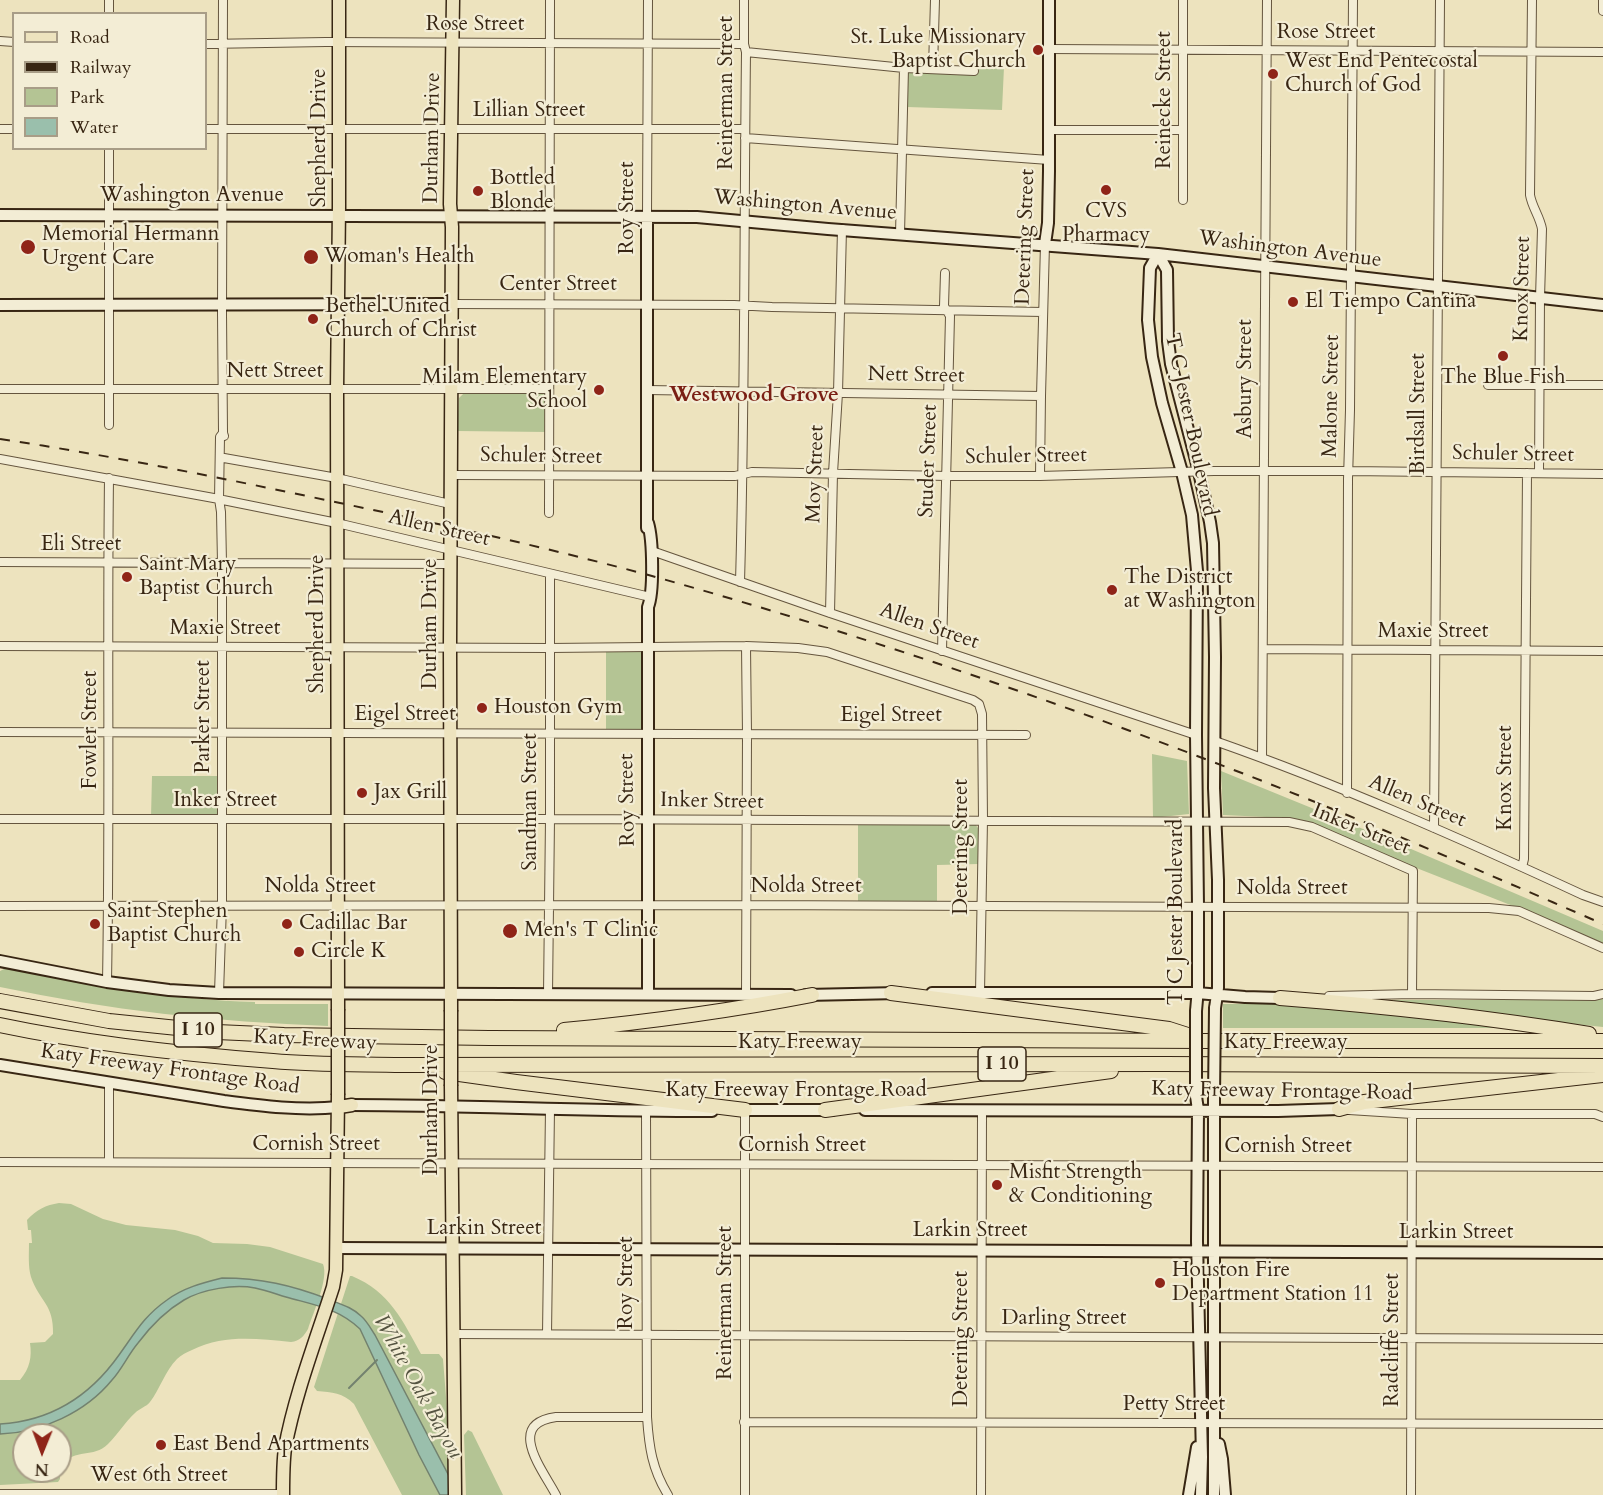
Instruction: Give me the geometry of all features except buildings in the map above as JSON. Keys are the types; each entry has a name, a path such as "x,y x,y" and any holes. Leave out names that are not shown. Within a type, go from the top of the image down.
{"highway":[{"path":"891,993 1169,1029 1207,1041"},
{"path":"489,1038 620,1025 812,995"},
{"path":"1280,998 1351,1003 1478,1018 1603,1038"},
{"name":"Katy Freeway","path":"0,1001 109,1021 217,1032 284,1035 1207,1041 1603,1038"},
{"name":"Katy Freeway","path":"0,1027 148,1048 275,1062 402,1065 1603,1066"},
{"path":"825,1110 1164,1064"},
{"path":"402,1065 516,1082 745,1110"},
{"path":"1339,1109 1364,1102 1603,1075"}],"main road":[{"name":"Shepherd Drive","path":"283,1495 285,1450 300,1390 333,1287 336,1270 339,0"},
{"name":"Durham Drive","path":"453,0 450,733 451,1163 455,1495"},
{"name":"Detering Street","path":"1045,244 1049,160 1049,0"},
{"name":"Washington Avenue","path":"0,215 698,217 1158,254 1603,305"},
{"name":"Roy Street","path":"647,216 648,994"},
{"name":"T C Jester Boulevard","path":"1158,254 1167,270 1168,341 1210,522 1214,572 1214,788 1218,907 1214,1096 1214,1495"},
{"name":"T C Jester Boulevard","path":"1158,254 1150,268 1148,320 1154,367 1162,403 1192,515 1197,572 1196,1096 1198,1110 1197,1251 1201,1495"},
{"name":"Center Street","path":"0,304 451,304"},
{"path":"1154,367 1172,364"},
{"name":"Roy Street","path":"647,601 651,600 652,551 648,523"},
{"path":"1197,572 1214,572"},
{"path":"1196,657 1215,657"},
{"path":"0,961 107,982 169,990 219,993 451,995 1197,993 1245,998 1280,998"},
{"name":"Katy Freeway Frontage Road","path":"0,1065 224,1101 260,1106 308,1108 338,1101 352,1105 451,1100 550,1109 646,1112 1339,1109"},
{"name":"Larkin Street","path":"336,1248 1603,1253"},
{"path":"1199,1308 1215,1305"},
{"path":"1189,1495 1201,1423"},
{"path":"1214,1423 1222,1460 1225,1495"}],"street":[{"name":"Parker Street","path":"219,993 222,905 220,512 225,436 223,433 222,390 223,0"},
{"path":"549,513 550,0"},
{"name":"Roy Street","path":"647,216 648,0"},
{"name":"Reinerman Street","path":"740,582 745,306 744,0"},
{"path":"933,68 935,0"},
{"name":"Reinecke Street","path":"1183,0 1183,200"},
{"name":"Asbury Street","path":"1262,758 1267,0"},
{"name":"Malone Street","path":"1347,793 1353,0"},
{"name":"Birdsall Street","path":"1434,828 1440,0"},
{"name":"Knox Street","path":"1532,0 1530,195 1542,229 1539,473"},
{"path":"1603,0 1603,11"},
{"name":"Rose Street","path":"207,44 647,43 745,48 904,68 974,71"},
{"name":"Rose Street","path":"1049,49 1603,52"},
{"path":"900,234 904,68"},
{"name":"Lillian Street","path":"207,129 647,129 745,134 1049,160"},
{"path":"1049,130 1182,130"},
{"path":"109,150 109,425"},
{"name":"Moy Street","path":"830,613 842,229"},
{"name":"Detering Street","path":"1040,476 1045,244"},
{"name":"Studer Street","path":"942,651 950,316 944,306 945,273"},
{"name":"Center Street","path":"451,304 734,305 1043,312"},
{"path":"1488,384 1603,386"},
{"name":"Nett Street","path":"0,389 549,389"},
{"name":"Nett Street","path":"647,390 1041,396"},
{"name":"Parker Street","path":"221,499 220,437 223,433"},
{"name":"Allen Street","path":"224,458 337,478 450,504"},
{"name":"Allen Street","path":"0,459 221,499 337,524 550,574 647,601"},
{"name":"Schuler Street","path":"450,474 735,476 753,472 1040,476 1349,471 1603,474"},
{"name":"Knox Street","path":"1522,867 1527,473"},
{"name":"Fowler Street","path":"107,982 110,819 108,563 110,478"},
{"name":"Allen Street","path":"652,551 942,651 1196,735"},
{"name":"Eli Street","path":"0,562 450,564"},
{"name":"Sandman Street","path":"548,994 550,574"},
{"name":"Maxie Street","path":"0,646 222,648 746,646 798,648 827,652 976,703"},
{"path":"746,646 746,994"},
{"name":"Maxie Street","path":"1263,649 1603,651"},
{"name":"Detering Street","path":"976,703 979,704 982,714 980,993"},
{"name":"Eigel Street","path":"0,732 1026,735"},
{"name":"Allen Street","path":"1215,741 1434,828 1583,895 1602,898"},
{"name":"Inker Street","path":"0,819 1289,822 1312,827 1413,871 1413,908"},
{"name":"Nolda Street","path":"0,906 746,905 1489,908 1519,911 1603,948"},
{"path":"1412,994 1413,908"},
{"path":"1280,998 1412,994 1594,996 1603,994"},
{"path":"109,1083 109,1162"},
{"path":"547,1334 550,1109"},
{"name":"Katy Freeway Frontage Road","path":"1339,1109 1412,1114 1599,1116"},
{"name":"Reinerman Street","path":"745,1110 745,1495"},
{"name":"Detering Street","path":"981,1495 982,1110"},
{"name":"Roy Street","path":"646,1112 647,1418 651,1455 658,1477 668,1495"},
{"name":"Radcliffe Street","path":"1411,1495 1412,1114"},
{"name":"Cornish Street","path":"0,1162 1603,1167"},
{"name":"Darling Street","path":"453,1334 1603,1339"},
{"path":"556,1495 529,1443 531,1430 539,1422 545,1418 556,1417 647,1418"},
{"name":"Petty Street","path":"744,1422 1603,1424"},
{"name":"West 6th Street","path":"0,1494 283,1495"}],"green space":[{"path":"977,66 1004,67 1002,110 907,107 908,73 976,74"},
{"path":"464,393 545,394 547,395 547,432 457,431 459,398"},
{"path":"640,650 645,652 644,729 606,730 606,651"},
{"path":"1152,754 1187,761 1189,814 1153,818"},
{"path":"1221,771 1603,931 1603,946 1546,919 1302,820 1223,815"},
{"path":"152,776 219,776 216,816 151,817"},
{"path":"858,824 975,824 978,828 978,864 937,865 937,903 858,902"},
{"path":"6,968 18,968 106,986 165,995 255,1002 255,1004 328,1004 328,1026 163,1014 41,995 0,987 0,971"},
{"path":"1603,998 1603,1027 1393,1005 1394,1000 1592,1000"},
{"path":"1223,1004 1335,1006 1508,1028 1223,1028"},
{"path":"71,1204 103,1219 126,1225 175,1230 213,1243 270,1247 323,1264 322,1287 308,1329 303,1336 291,1342 229,1340 204,1345 188,1352 173,1364 150,1402 131,1417 108,1444 96,1451 72,1457 72,1423 12,1423 12,1483 39,1483 0,1485 0,1380 20,1380 29,1362 30,1343 45,1342 53,1334 49,1309 34,1285 30,1273 29,1243 32,1243 27,1220 34,1213 50,1205"},
{"path":"350,1276 376,1290 386,1299 401,1319 421,1354 439,1354 443,1359 449,1495 402,1495 354,1404 341,1395 317,1391 314,1387"},
{"path":"468,1430 472,1432 503,1495 466,1495 464,1435"}],"water":[{"path":"222,1278 263,1281 314,1294 354,1310 375,1335 459,1495 440,1495 360,1329 343,1316 325,1308 255,1288 219,1288 184,1300 153,1325 134,1348 116,1376 89,1402 52,1423 12,1423 12,1433 0,1434 0,1424 36,1418 68,1404 82,1394 108,1370 152,1312 173,1296 200,1284"}],"waterway":[{"name":"White Oak Bayou","path":"349,1388 377,1360"}],"railway":[{"path":"0,439 170,468 458,528 536,546 723,596 1005,686 1213,762 1360,820 1603,924"}],"place":[{"name":"St. Luke Missionary Baptist Church","path":"1038,50"},
{"name":"West End Pentecostal Church of God","path":"1273,74"},
{"name":"CVS Pharmacy","path":"1106,190"},
{"name":"Bottled Blonde","path":"478,191"},
{"name":"Memorial Hermann Urgent Care","path":"28,247"},
{"name":"Woman's Health","path":"311,257"},
{"name":"El Tiempo Cantina","path":"1293,302"},
{"name":"Bethel United Church of Christ","path":"313,319"},
{"name":"The Blue Fish","path":"1503,356"},
{"name":"Milam Elementary School","path":"599,390"},
{"name":"Saint Mary Baptist Church","path":"127,577"},
{"name":"The District at Washington","path":"1112,590"},
{"name":"Houston Gym","path":"482,708"},
{"name":"Jax Grill","path":"362,793"},
{"name":"Saint Stephen Baptist Church","path":"95,924"},
{"name":"Cadillac Bar","path":"287,924"},
{"name":"Men's T Clinic","path":"510,931"},
{"name":"Circle K","path":"299,952"},
{"name":"Misfit Strength & Conditioning","path":"997,1185"},
{"name":"Houston Fire Department Station 11","path":"1160,1283"},
{"name":"East Bend Apartments","path":"161,1445"}],"district":[{"name":"Westwood Grove","path":"754,396"}]}
